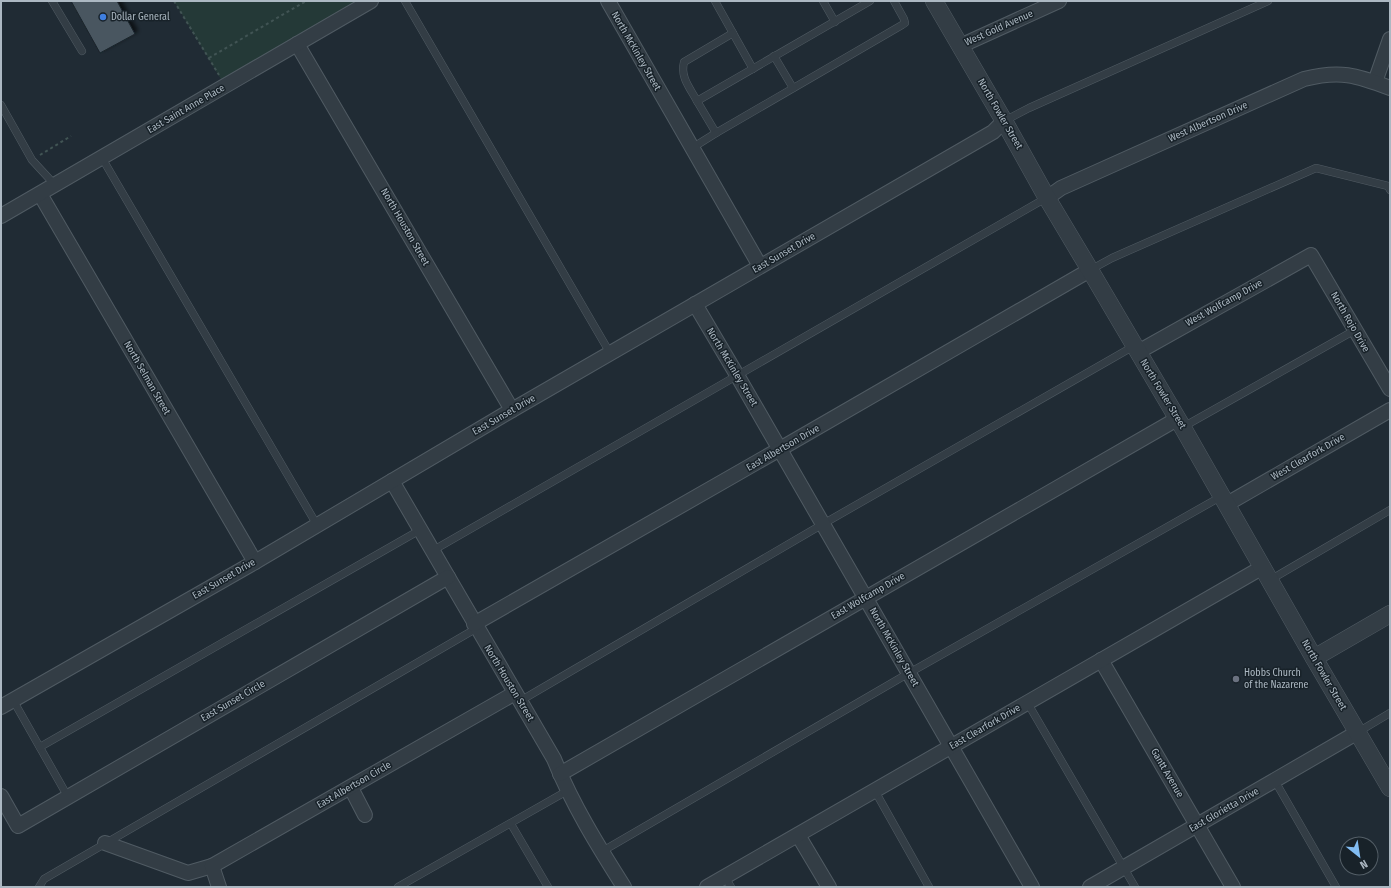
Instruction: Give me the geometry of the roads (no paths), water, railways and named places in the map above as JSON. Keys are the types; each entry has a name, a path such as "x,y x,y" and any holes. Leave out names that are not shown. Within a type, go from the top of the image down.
{"street":[{"name":"East Saint Anne Place","path":"1,216 372,1"},
{"name":"North McKinley Street","path":"608,1 760,266"},
{"name":"North Fowler Street","path":"934,1 1047,198 1180,423 1390,788"},
{"name":"West Gold Avenue","path":"960,46 1059,1"},
{"path":"1375,82 1390,39"},
{"name":"North Houston Street","path":"297,44 512,410"},
{"name":"West Albertson Drive","path":"1047,198 1061,188 1304,79 1319,75 1347,74 1390,88"},
{"name":"East Sunset Drive","path":"7,704 993,132 1004,122"},
{"name":"North Selman Street","path":"40,194 254,562"},
{"name":"North Rojo Drive","path":"1311,255 1390,389"},
{"name":"West Wolfcamp Drive","path":"1136,349 1311,255"},
{"name":"East Albertson Drive","path":"476,626 1090,270"},
{"name":"North McKinley Street","path":"695,304 1032,887"},
{"name":"West Clearfork Drive","path":"1224,500 1390,410"},
{"name":"East Wolfcamp Drive","path":"560,774 866,598 1180,423"},
{"name":"North Houston Street","path":"392,481 554,759 567,791 601,852 624,887"},
{"name":"East Clearfork Drive","path":"707,887 728,882 798,835 1027,702 1101,660 1266,573"},
{"name":"East Sunset Circle","path":"1,796 18,826 448,577"},
{"path":"1314,658 1390,614"},
{"name":"Gantt Avenue","path":"1101,660 1233,887"},
{"name":"East Albertson Circle","path":"105,843 188,872 212,866 350,788 377,771 518,697"},
{"name":"East Glorietta Drive","path":"1090,887 1358,732"},
{"path":"350,788 365,815"},
{"path":"798,835 829,887"},
{"path":"212,866 219,887"}],"lane":[{"path":"52,1 82,51"},
{"path":"405,1 610,353"},
{"path":"715,1 753,69"},
{"path":"823,1 835,22"},
{"path":"692,148 902,25 904,23 904,19 894,1"},
{"path":"1004,122 1029,108 1268,1"},
{"path":"697,101 835,22 865,2"},
{"path":"716,133 683,77 682,69 684,62 733,33"},
{"path":"774,56 793,88"},
{"path":"1,105 32,160 55,185"},
{"path":"102,158 317,525"},
{"path":"1090,270 1119,255 1316,168 1388,186 1390,190"},
{"path":"432,551 1047,198"},
{"path":"1180,423 1355,330"},
{"path":"518,697 1136,349"},
{"path":"601,852 909,673 1224,500"},
{"path":"1266,573 1390,510"},
{"path":"40,747 420,530"},
{"path":"39,887 44,879 476,626"},
{"path":"1027,702 1135,887"},
{"path":"7,704 40,747 68,797"},
{"path":"1358,732 1390,713"},
{"path":"1275,780 1336,887"},
{"path":"875,790 929,887"},
{"path":"398,887 567,791"},
{"path":"511,824 548,887"}],"place":[{"name":"Dollar General","path":"103,17"},
{"name":"Hobbs Church of the Nazarene","path":"1236,679"}]}
